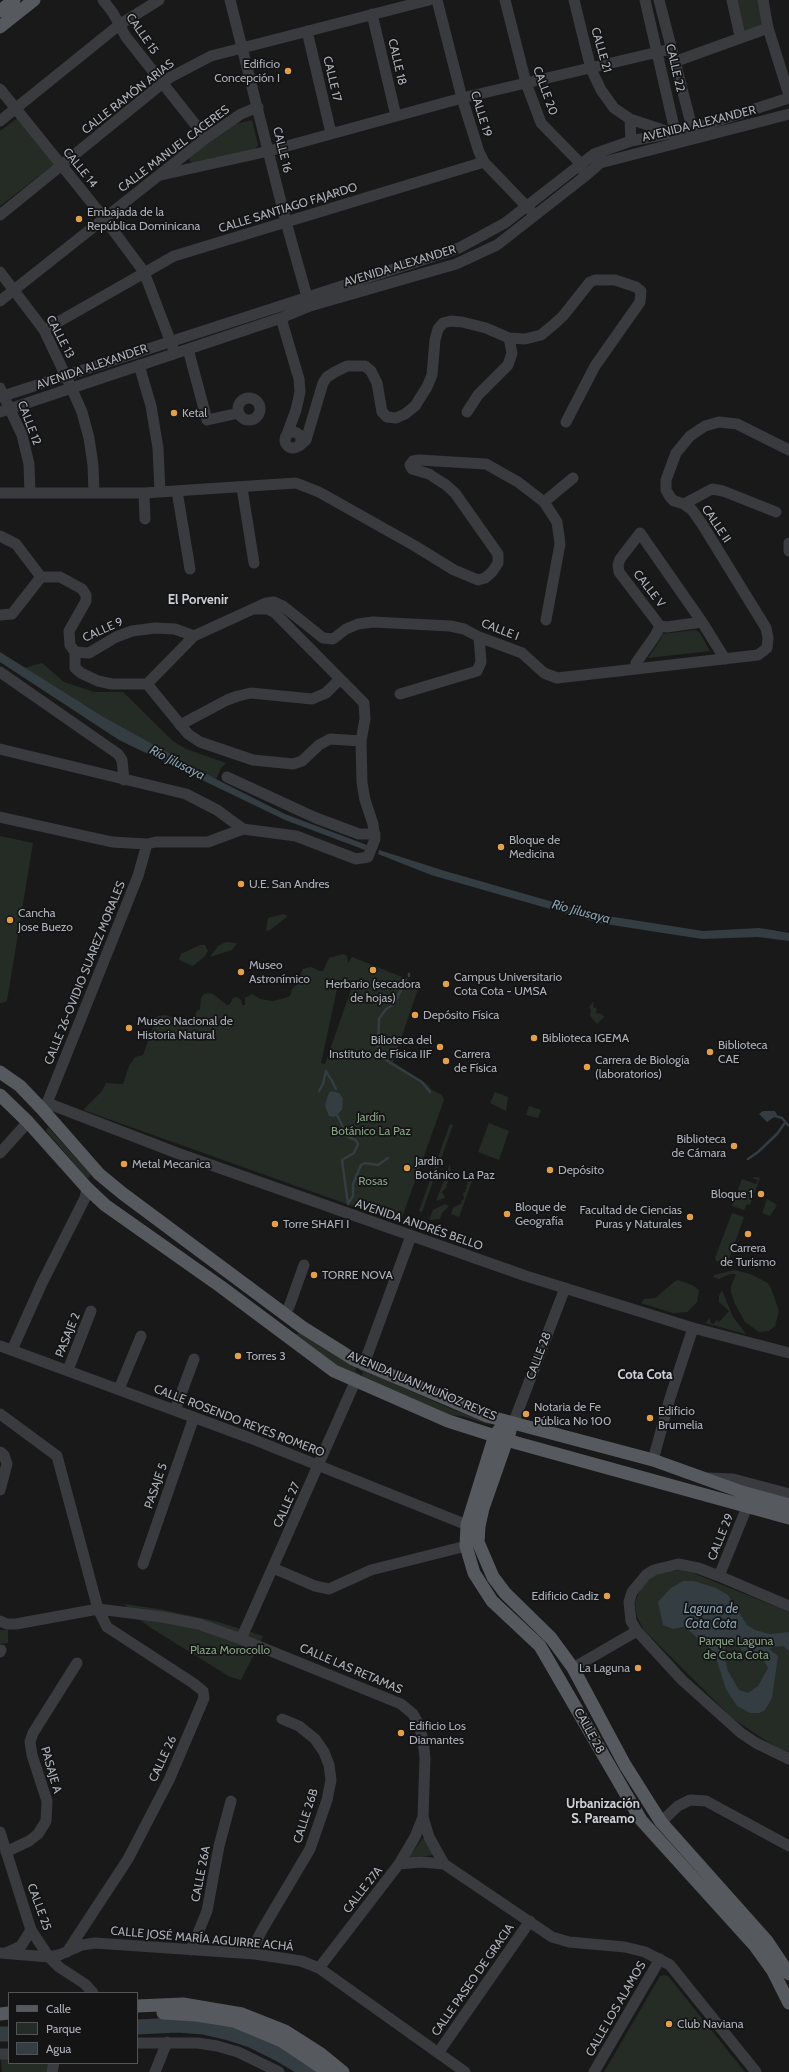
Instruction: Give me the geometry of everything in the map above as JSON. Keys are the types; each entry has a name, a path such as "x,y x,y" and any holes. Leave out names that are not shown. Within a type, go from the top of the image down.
{"main road":[{"path":"0,11 14,0"},
{"path":"0,27 34,0"},
{"name":"AVENIDA JUAN MUÑOZ REYES","path":"0,1072 45,1106 99,1174 202,1254 295,1322 354,1359 463,1406 513,1424 653,1460 742,1492 789,1505"},
{"name":"AVENIDA JUAN MUÑOZ REYES","path":"0,1095 28,1122 87,1188 105,1205 220,1286 313,1357 334,1371 355,1382 448,1421 789,1518"},
{"path":"28,1122 45,1106"},
{"path":"87,1188 99,1174"},
{"name":"CALLE 28","path":"513,1424 501,1437 483,1508 473,1526 472,1544 474,1573 492,1601 540,1646 550,1660 641,1820 736,1915 767,1941 789,1974"},
{"name":"CALLE 28","path":"472,1544 505,1593 538,1623 562,1652 573,1668 625,1765 661,1822 736,1915 773,1971 788,1997"},
{"path":"550,1660 562,1652"},
{"path":"651,1831 661,1822"},
{"path":"138,2006 183,2004 242,2014 285,2031 321,2054 343,2072"},
{"path":"138,2015 168,2013 234,2021 282,2041 328,2072"}],"street":[{"name":"CALLE 15","path":"103,0 126,37 206,138"},
{"path":"0,120 119,26 159,0"},
{"name":"CALLE 16","path":"230,0 286,222 308,302"},
{"name":"CALLE RAMÓN ARIAS","path":"0,215 162,84 184,70 211,56 429,0"},
{"name":"CALLE 19","path":"437,0 470,128 484,162 536,216"},
{"name":"CALLE 20","path":"505,0 526,83 541,123 581,164"},
{"name":"CALLE 21","path":"574,0 591,69 601,90 614,108 630,118 674,135"},
{"name":"CALLE 22","path":"645,0 658,52 674,135"},
{"name":"CALLE 22","path":"659,0 693,134"},
{"path":"732,0 740,36"},
{"path":"763,0 768,28 789,95"},
{"name":"CALLE 18","path":"372,14 396,116"},
{"path":"674,62 740,36 768,28"},
{"name":"CALLE 17","path":"307,31 331,133"},
{"path":"161,175 269,151 462,98 591,69 671,49"},
{"name":"CALLE 14","path":"0,90 104,218 144,272 172,347"},
{"name":"AVENIDA ALEXANDER","path":"693,134 789,98"},
{"name":"CALLE MANUEL CACERES","path":"0,301 206,138 241,114 258,107"},
{"name":"AVENIDA ALEXANDER","path":"1,393 172,347 308,302 459,248 500,227 594,154 630,141 693,134 789,114"},
{"path":"630,118 630,141"},
{"name":"AVENIDA ALEXANDER","path":"5,410 139,364 172,347 188,349 282,318 308,302 456,264 497,245 584,178 600,163 674,135"},
{"name":"CALLE SANTIAGO FAJARDO","path":"44,330 174,256 484,162"},
{"path":"581,164 584,178"},
{"name":"CALLE 13","path":"0,272 44,330 82,412 89,438 93,465 94,492"},
{"path":"282,318 299,379 300,392 292,431 285,442 288,446 294,448 305,442 323,383 327,377 335,372 348,366 365,366 371,371 377,383 382,412 387,417 396,418 405,414 415,406 427,387 432,375 438,329 443,323 451,321 462,322 486,328 509,338 526,339 541,335 563,316 590,282 595,280 615,280 636,287 641,291 640,302 595,366 566,422"},
{"path":"468,412 478,395 508,365 512,353 509,338"},
{"path":"188,349 207,420 239,413"},
{"path":"139,364 151,406 158,448 160,492"},
{"name":"CALLE 12","path":"1,393 5,410 22,435 29,464 30,493"},
{"name":"CALLE II","path":"747,657 762,654 767,648 768,638 766,628 692,510 684,504 674,501 670,497 666,490 666,480 676,454 690,436 704,426 719,422 737,424 789,450"},
{"path":"292,431 302,433 309,429"},
{"path":"0,493 144,493 242,488 296,483 319,492 415,546 454,570 478,580 485,578 492,572 498,563 498,554 455,493 440,480 412,469 410,466 413,461 486,464 518,482 544,502 556,522 560,544 546,620"},
{"path":"544,502 573,478"},
{"path":"242,488 254,563"},
{"path":"684,504 712,489 723,491 776,512"},
{"path":"177,491 190,569"},
{"path":"144,493 145,519"},
{"name":"CALLE V","path":"640,533 702,622 667,627 660,626 618,569 620,560 640,533"},
{"path":"0,536 16,544 41,577 12,614 0,615"},
{"path":"789,543 789,551"},
{"name":"CALLE 9","path":"41,577 60,577 82,589 86,595 86,601 69,631 70,645 75,652 89,653 116,637 132,631 155,628 175,629 194,636"},
{"name":"CALLE I","path":"256,609 266,603 274,602 283,606 318,636 333,639 346,629 358,624 373,622 450,626 464,629 479,638 522,653 544,673 557,678 747,657"},
{"path":"0,817 112,842 147,844 156,842 208,842 243,829 296,836 356,859 365,859 374,844 363,795 361,741 365,719 365,705 353,690 340,679 275,613 268,609 256,609 194,636 147,684 112,684 98,681 81,674 75,668 75,652"},
{"path":"702,622 725,659"},
{"path":"636,669 636,663 655,636 660,626"},
{"path":"400,694 477,671 481,662 479,638"},
{"path":"0,672 118,754 122,760 124,780"},
{"path":"180,725 227,700 238,696 251,693 312,699 326,693 340,679"},
{"path":"147,684 188,734 200,742 253,760 288,764 302,761 319,745 330,739 361,741"},
{"path":"0,749 186,794 217,810 243,829"},
{"path":"227,777 316,818 359,834 374,844"},
{"name":"CALLE 26-OVIDIO SUAREZ MORALES","path":"45,1106 138,876 147,844"},
{"name":"AVENIDA ANDRÉS BELLO","path":"45,1106 411,1236 565,1288 693,1328 789,1353"},
{"path":"0,1153 28,1122"},
{"path":"12,1350 42,1283 85,1198 87,1188"},
{"path":"364,1364 411,1236"},
{"path":"289,1307 304,1265"},
{"name":"CALLE 28","path":"513,1424 565,1288"},
{"name":"PASAJE 2","path":"68,1370 91,1311"},
{"path":"653,1460 670,1398 693,1328"},
{"path":"120,1389 141,1336"},
{"name":"CALLE ROSENDO REYES ROMERO","path":"0,1346 194,1417 473,1526"},
{"path":"175,1410 194,1358"},
{"name":"CALLE 27","path":"241,1639 355,1382"},
{"path":"0,1414 57,1456 98,1609"},
{"name":"PASAJE 5","path":"143,1564 194,1417"},
{"path":"0,1452 4,1455 7,1464 0,1490"},
{"path":"705,1478 733,1479 789,1494"},
{"name":"CALLE 29","path":"719,1576 747,1507"},
{"path":"273,1568 315,1586 329,1589 371,1570 472,1544"},
{"path":"789,1606 698,1568 678,1564 654,1570 639,1581 632,1592 630,1610 631,1621 637,1631 667,1666 725,1721 756,1743 789,1759"},
{"name":"CALLE LAS RETAMAS","path":"0,1621 7,1624 16,1624 98,1609 162,1617 199,1624 241,1639 364,1688 408,1709 419,1725 423,1740 425,1758 423,1817 429,1837 444,1864 562,1941 625,1947 645,1952 670,1965 756,2072"},
{"name":"CALLE 26","path":"67,1952 128,1859 169,1780 204,1698 202,1691 193,1683 107,1627 98,1609"},
{"path":"573,1668 637,1631"},
{"name":"PASAJE A","path":"6,1852 29,1841 38,1834 46,1821 47,1801 32,1755 30,1742 33,1733 77,1663"},
{"name":"CALLE 26B","path":"255,1954 256,1942 262,1930 310,1849 327,1800 331,1780 329,1764 324,1752 315,1739 299,1726 282,1719"},
{"path":"661,1822 678,1806 690,1800 706,1801 789,1846"},
{"name":"CALLE 26A","path":"190,1950 206,1911 219,1846 232,1801"},
{"path":"399,1864 415,1837 423,1817"},
{"name":"CALLE 25","path":"0,1832 31,1930 49,1957 59,1967 85,1984 92,1992"},
{"name":"CALLE 27A","path":"319,1968 399,1864 421,1862 444,1864"},
{"name":"CALLE PASEO DE GRACIA","path":"438,2053 530,1921"},
{"path":"2,1953 21,1946 31,1930"},
{"name":"CALLE JOSÉ MARÍA AGUIRRE ACHÁ","path":"2,1953 49,1957 67,1952 82,1945 95,1943 255,1954 287,1958 319,1968 465,2072"},
{"name":"CALLE LOS ALAMOS","path":"594,2072 660,1959"},
{"path":"156,2072 167,2042"},
{"path":"138,2043 198,2043 216,2046 238,2052 278,2072"}],"green space":[{"path":"736,0 759,0 765,25 742,31"},
{"path":"19,117 56,163 0,206 0,131"},
{"path":"252,120 258,145 255,150 193,164 189,160 190,153 228,126"},
{"path":"695,630 700,633 710,651 648,658 661,639 662,634"},
{"path":"42,663 64,682 94,692 123,692 173,741 186,749 226,763 221,768 216,779 102,716 24,668"},
{"name":"Cancha Jose Buezo","path":"0,836 33,843 7,1001 2,1003 0,1003"},
{"path":"283,914 288,916 270,930 266,931 268,918"},
{"path":"226,942 237,943 232,950 210,957 218,946"},
{"path":"200,945 205,945 208,951 204,957 193,966 179,959 181,954"},
{"path":"343,954 347,956 348,963 352,957 407,979 419,986 393,1062 428,1085 432,1090 442,1095 444,1100 400,1223 83,1110 102,1091 106,1083 123,1084 129,1066 135,1057 143,1055 157,1016 166,1015 194,1026 196,1012 200,1009 201,998 204,994 209,993 213,994 227,1005 230,1004 233,998 237,997 241,1000 242,1005 245,1005 245,998 252,994 260,999 273,1001 285,998 290,996 292,989 297,984 303,969 311,967 323,971 329,958","holes":["339,980 353,984 325,1064 321,1063"]},
{"path":"594,1001 593,1007 597,1009 596,1013 602,1014 604,1017 597,1024 590,1016 591,1010 589,1007"},
{"path":"495,1092 508,1097 506,1111 490,1103"},
{"path":"529,1106 541,1110 538,1118 526,1115"},
{"path":"489,1123 509,1131 499,1160 478,1152"},
{"path":"450,1124 453,1125 422,1212 419,1211"},
{"path":"48,1127 90,1174 90,1177 87,1178 46,1131"},
{"path":"450,1164 451,1176 448,1176 448,1183 446,1184 447,1187 442,1192 445,1198 436,1201"},
{"path":"752,1178 760,1178 750,1205 747,1204 744,1210 732,1206 742,1179 756,1184 758,1180"},
{"path":"472,1181 459,1217 451,1214 453,1208 462,1203 461,1201 464,1199 463,1193 466,1192 467,1182"},
{"path":"767,1199 777,1205 770,1216 762,1213"},
{"path":"445,1204 449,1206 442,1213 440,1219 429,1220 433,1210"},
{"path":"732,1213 744,1217 729,1259 727,1262 716,1261 715,1258"},
{"path":"734,1270 750,1274 768,1283 771,1288 779,1311 775,1326 769,1331 759,1332 745,1322 735,1304 731,1292 731,1286 736,1274 730,1274 719,1279 713,1277 714,1275"},
{"path":"678,1280 692,1285 699,1290 697,1302 687,1312 673,1313 641,1303 644,1299 655,1298"},
{"path":"722,1290 733,1317 746,1334 705,1323 710,1318 712,1324 715,1323 716,1320 719,1322 729,1311 719,1302 719,1296"},
{"path":"299,1332 342,1360 357,1367 355,1371 360,1374 359,1376 341,1368 292,1334 298,1334"},
{"path":"359,1368 451,1409 489,1423 490,1425 462,1416 449,1415 361,1377 363,1372 359,1370"},
{"name":"Parque Laguna de Cota Cota","path":"681,1570 693,1573 789,1612 789,1753 777,1748 732,1718 644,1630 637,1617 635,1602 641,1588 653,1576 669,1571"},
{"name":"Plaza Morocollo","path":"125,1604 159,1609 215,1621 263,1636 241,1680 230,1677 151,1628 129,1612"},
{"path":"0,1630 8,1630 8,1643 0,1644"},
{"path":"423,1838 435,1855 408,1858"},
{"name":"Club Naviana","path":"660,1976 668,1976 745,2072 604,2072"},
{"path":"1,2059 8,2059 8,2064 52,2064 50,2072 2,2072"}],"water":[{"name":"Río Jilusaya","path":"0,652 102,716 216,779 285,814 367,845 365,850 285,820 119,740 0,662"},
{"name":"Río Jilusaya","path":"379,850 445,871 595,914 703,931 759,928 789,933 789,941 758,937 702,939 599,923 431,875 378,854"},
{"path":"331,1091 339,1093 343,1098 342,1110 334,1117 329,1116 325,1106 328,1095"},
{"path":"763,1111 775,1111 777,1115 767,1122 759,1114"},
{"name":"Laguna de Cota Cota","path":"683,1581 694,1581 716,1588 728,1595 747,1625 755,1630 770,1634 789,1632 789,1651 783,1646 772,1647 769,1649 778,1656 772,1698 765,1710 759,1713 750,1713 737,1706 726,1689 714,1652 686,1628 682,1627 673,1629 663,1625 658,1602 671,1588","holes":["728,1641 733,1641 743,1651 753,1651 761,1656 768,1668 758,1686 748,1693 739,1690 728,1671 723,1652"]}],"waterway":[{"path":"378,1047 379,1019 386,1009 394,1004 406,980"},
{"path":"378,1050 381,1056"},
{"path":"384,1059 422,1082 430,1092"},
{"path":"319,1091 323,1084 326,1071 330,1078"},
{"path":"331,1079 336,1089"},
{"path":"337,1115 348,1137 356,1140 358,1144 354,1153 342,1160 348,1204 353,1196 353,1184 361,1165 365,1163 378,1165 388,1158"},
{"path":"775,1116 782,1118 788,1125"},
{"path":"759,1151 777,1134 784,1124"},
{"path":"748,1159 758,1152"},
{"path":"138,2027 178,2025 203,2027 229,2033 253,2041 281,2055 309,2072"},
{"path":"0,2034 8,2034"}],"place":[{"name":"Edificio Concepción I","path":"288,71"},
{"name":"Embajada de la República Dominicana","path":"79,219"},
{"name":"Ketal","path":"174,413"},
{"name":"Bloque de Medicina","path":"501,847"},
{"name":"U.E. San Andres","path":"241,884"},
{"name":"Cancha Jose Buezo","path":"10,920"},
{"name":"Herbario (secadora de hojas)","path":"373,970"},
{"name":"Museo Astronímico","path":"241,972"},
{"name":"Campus Universitario Cota Cota - UMSA","path":"446,984"},
{"name":"Depósito Física","path":"415,1015"},
{"name":"Museo Nacional de Historia Natural","path":"129,1028"},
{"name":"Biblioteca IGEMA","path":"534,1038"},
{"name":"Bilioteca del Instituto de Física IIF","path":"440,1047"},
{"name":"Biblioteca CAE","path":"710,1052"},
{"name":"Carrera de Física","path":"446,1061"},
{"name":"Carrera de Biología (laboratorios)","path":"587,1067"},
{"name":"Biblioteca de Cámara","path":"734,1146"},
{"name":"Metal Mecanica","path":"124,1164"},
{"name":"Jardin Botánico La Paz","path":"407,1168"},
{"name":"Depósito","path":"550,1170"},
{"name":"Bloque 1","path":"761,1194"},
{"name":"Bloque de Geografía","path":"507,1214"},
{"name":"Facultad de Ciencias Puras y Naturales","path":"690,1217"},
{"name":"Torre SHAFI I","path":"275,1224"},
{"name":"Carrera de Turismo","path":"748,1234"},
{"name":"TORRE NOVA","path":"314,1275"},
{"name":"Torres 3","path":"238,1356"},
{"name":"Notaria de Fe Pública No 100","path":"526,1414"},
{"name":"Edificio Brumelia","path":"650,1418"},
{"name":"Edificio Cadiz","path":"607,1596"},
{"name":"La Laguna","path":"638,1668"},
{"name":"Edificio Los Diamantes","path":"401,1733"},
{"name":"Club Naviana","path":"669,2024"}],"district":[{"name":"El Porvenir","path":"198,600"},
{"name":"Cota Cota","path":"645,1375"},
{"name":"Urbanización S. Pareamo","path":"603,1812"}],"park label":[{"name":"Jardín Botánico La Paz","path":"371,1124"},
{"name":"Rosas","path":"373,1181"}]}
